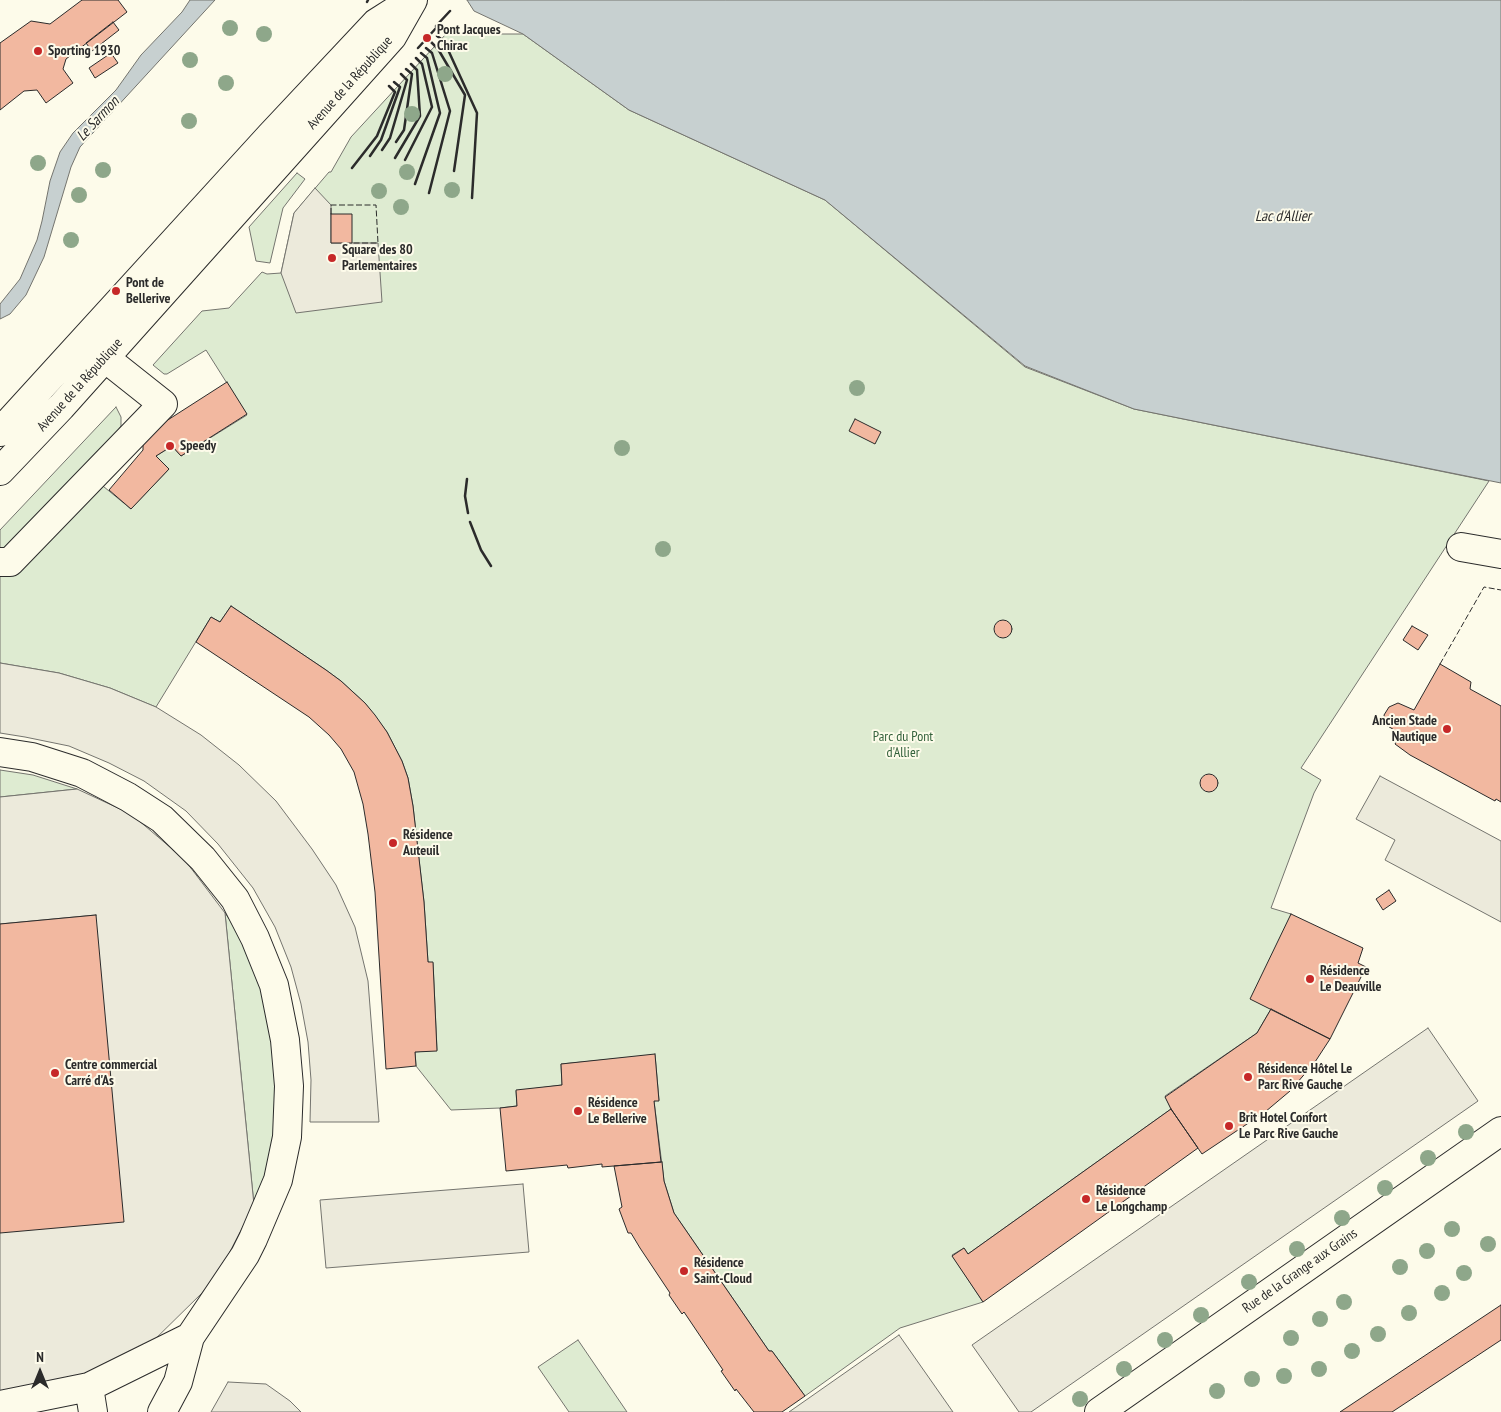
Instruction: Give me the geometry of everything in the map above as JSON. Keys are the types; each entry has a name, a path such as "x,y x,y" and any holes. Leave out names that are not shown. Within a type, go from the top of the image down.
{"main road":[{"name":"Avenue de la République","path":"0,471 61,407 392,37 413,0"},
{"name":"Avenue de la République","path":"0,432 376,24 413,0"},
{"path":"0,562 10,562 163,404 105,358"},
{"path":"0,484 61,407"},
{"path":"1461,547 1501,554"},
{"path":"0,752 32,757 82,774 128,797 162,820 203,859 235,899 255,938 274,985 285,1040 289,1086 287,1137 278,1180 245,1255 190,1337 178,1382 162,1412"},
{"name":"Rue de la Grange aux Grains","path":"1099,1412 1501,1131"},
{"path":"0,1405 91,1399 190,1337"}],"green space":[{"name":"Parc du Pont d'Allier","path":"446,34 523,34 629,110 825,200 1025,367 1134,409 1489,481 1301,768 1321,780 1314,793 1271,908 1291,914 1271,1009 1257,1033 1165,1096 1171,1109 968,1254 964,1248 952,1255 983,1302 900,1328 805,1396 772,1351 769,1351 674,1213 664,1181 654,1101 659,1100 655,1055 561,1064 562,1085 516,1091 517,1106 500,1108 451,1110 416,1066 415,1052 437,1050 433,963 428,962 424,902 408,778 402,761 387,732 365,703 341,681 231,606 220,622 211,617 156,707 110,688 59,673 0,663 0,576 4,576 98,482 131,509 169,469 156,456 172,446 181,456 247,415 206,350 167,374 164,374 153,365 202,311 229,308 262,272 267,274 281,273 294,213 331,172 351,137"},
{"path":"297,173 305,179 283,208 270,263 256,261 249,227"},
{"path":"116,407 121,417 121,426 117,432 7,549 0,551 0,530"},
{"path":"0,770 33,775 77,789 0,797"},
{"path":"225,913 239,933 268,1003 276,1069 274,1134 269,1163 254,1205"},
{"path":"578,1340 627,1412 569,1412 538,1367"}],"shaded area":[{"name":"Square des 80 Parlementaires","path":"315,188 331,205 331,243 378,243 382,302 296,313 281,273 294,213"},
{"path":"0,663 59,673 110,688 156,707 201,735 239,765 276,801 336,885 355,927 368,981 379,1122 310,1122 311,1080 308,1042 301,1004 291,967 275,927 253,888 218,844 186,811 144,781 109,763 69,746 0,733"},
{"path":"1380,776 1501,841 1501,922 1385,860 1395,840 1356,819"},
{"path":"77,789 131,814 184,859 225,913 254,1205 219,1273 202,1293 144,1350 84,1377 0,1395 0,1233 96,915 0,924 0,797"},
{"path":"1428,1028 1478,1101 1031,1412 1019,1412 972,1345"},
{"path":"523,1184 529,1252 326,1268 320,1200"},
{"path":"899,1335 953,1412 789,1412"},
{"path":"228,1382 266,1384 290,1401 301,1412 211,1412"}],"water":[{"name":"Le Sarmon","path":"190,0 215,0 80,147 71,167 44,257 26,295 10,314 0,319 0,304 20,279 37,240 50,181 60,152 73,133 116,90 141,55 182,12"},
{"name":"Lac d'Allier","path":"467,0 1501,0 1501,483 1134,409 1025,366 825,200 629,110 523,34 474,11"}],"building":[{"name":"Sporting 1930","path":"82,0 118,0 127,12 66,59 63,69 73,83 46,103 37,90 24,91 0,110 0,43 31,21 50,24"},
{"path":"113,22 119,30 92,51 86,43"},
{"path":"111,53 118,63 95,78 89,68"},
{"path":"331,214 352,214 352,243 331,243"},
{"name":"Speedy","path":"227,382 247,414 181,456 172,446 156,456 169,469 131,509 109,490 143,450 144,439 149,432"},
{"path":"855,419 881,432 875,444 849,431"},
{"name":"Résidence Auteuil","path":"231,606 341,681 375,715 387,732 402,761 408,778 413,806 424,902 428,962 433,962 437,1051 415,1052 416,1066 386,1069 375,892 363,804 354,772 341,749 309,717 196,642 211,617 220,622"},
{"path":"1003,620 1009,623 1012,629 1009,635 1003,638 997,635 994,629 997,623"},
{"path":"1412,626 1428,635 1418,650 1403,640"},
{"name":"Ancien Stade Nautique","path":"1440,664 1471,682 1470,689 1501,706 1501,802 1496,799 1495,801 1410,755 1395,744 1401,734 1386,725 1384,715 1389,707 1398,703 1414,710"},
{"path":"1209,774 1215,777 1218,783 1215,789 1209,792 1203,789 1200,783 1203,777"},
{"path":"1389,890 1396,901 1383,910 1376,899"},
{"name":"Résidence Le Deauville","path":"1291,914 1363,948 1358,963 1366,967 1330,1039 1250,999"},
{"name":"Centre commercial Carré d'As","path":"96,915 124,1222 0,1233 0,924"},
{"name":"Résidence Hôtel Le Parc Rive Gauche","path":"1271,1009 1330,1039 1315,1062 1290,1091 1265,1112 1202,1154 1171,1109 1165,1097 1257,1033"},
{"name":"Résidence Le Bellerive","path":"655,1054 659,1101 654,1101 661,1162 602,1167 602,1164 568,1168 567,1165 506,1171 500,1108 517,1106 516,1090 562,1085 561,1064"},
{"name":"Résidence Le Longchamp","path":"1171,1109 1198,1148 983,1302 952,1256 964,1248 968,1254"},
{"name":"Résidence Saint-Cloud","path":"662,1162 664,1181 674,1213 769,1351 772,1351 805,1396 782,1412 754,1412 736,1389 735,1391 684,1312 682,1314 669,1295 670,1293 631,1233 628,1233 619,1209 622,1207 614,1166"},
{"path":"1501,1305 1501,1340 1392,1412 1340,1412"}],"fence":[{"path":"331,214 331,205 376,205 378,243 352,243"},
{"path":"1440,664 1484,587 1501,590"}],"wall":[{"path":"418,48 450,11"},
{"path":"437,36 444,41 477,113 472,198"},
{"path":"431,42 438,49 465,95 454,171"},
{"path":"426,48 432,53 450,111 429,193"},
{"path":"415,184 440,113 427,58 421,53"},
{"path":"405,160 432,107 422,64 416,58"},
{"path":"395,158 420,116 417,70 411,64"},
{"path":"396,142 404,130 412,74 406,69"},
{"path":"382,150 390,138 407,80 401,74"},
{"path":"370,156 381,140 400,87 394,82"},
{"path":"352,168 377,136 395,92 389,86"},
{"path":"467,479 465,496 468,513"},
{"path":"470,522 481,550 491,566"}],"place":[{"name":"Pont Jacques Chirac","path":"427,38"},
{"name":"Sporting 1930","path":"38,51"},
{"name":"Square des 80 Parlementaires","path":"332,258"},
{"name":"Pont de Bellerive","path":"116,291"},
{"name":"Speedy","path":"170,446"},
{"name":"Ancien Stade Nautique","path":"1447,729"},
{"name":"Résidence Auteuil","path":"393,843"},
{"name":"Résidence Le Deauville","path":"1310,979"},
{"name":"Centre commercial Carré d'As","path":"55,1073"},
{"name":"Résidence Hôtel Le Parc Rive Gauche","path":"1248,1077"},
{"name":"Résidence Le Bellerive","path":"578,1111"},
{"name":"Brit Hotel Confort Le Parc Rive Gauche","path":"1229,1126"},
{"name":"Résidence Le Longchamp","path":"1086,1199"},
{"name":"Résidence Saint-Cloud","path":"684,1271"}]}
